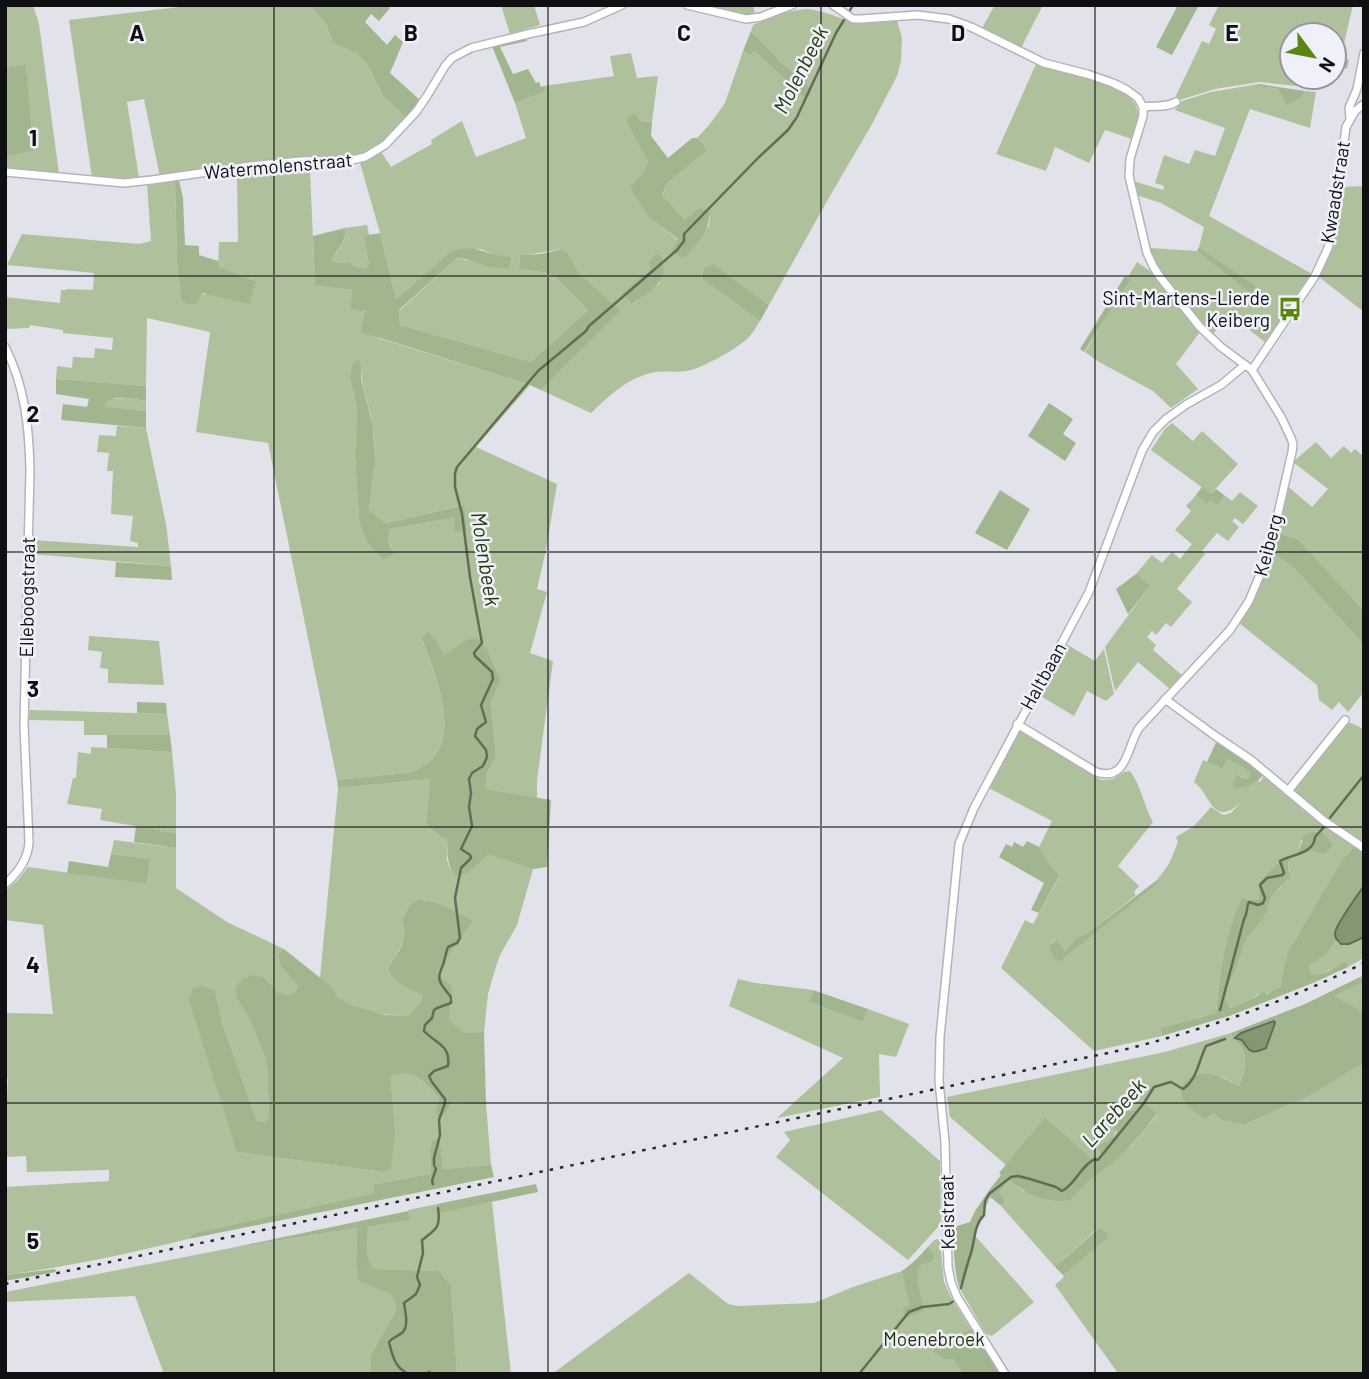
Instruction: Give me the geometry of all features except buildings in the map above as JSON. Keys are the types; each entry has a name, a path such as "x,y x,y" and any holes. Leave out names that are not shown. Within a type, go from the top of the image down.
{"street":[{"name":"Watermolenstraat","path":"5,172 124,183 250,166 365,157 385,145 416,112 452,58 471,48 584,22 622,5"},
{"path":"687,5 746,19 761,17 792,5"},
{"path":"833,5 853,19 918,15 949,19 1044,63 1113,83 1138,98 1143,107 1143,116 1130,159 1129,176 1147,253 1160,277 1200,327 1248,368"},
{"name":"Kwaadstraat","path":"1248,368 1315,276 1328,248 1344,137 1350,118 1349,108 1360,88 1364,53"},
{"path":"1143,107 1171,106 1176,102"},
{"name":"Kwaadstraat","path":"1350,118 1364,104"},
{"name":"Elleboogstraat","path":"5,347 18,375 24,398 30,470 24,725 29,842 21,868 5,884"},
{"name":"Keiberg","path":"1017,724 1096,772 1105,775 1112,773 1126,762 1134,735 1237,621 1256,586 1269,553 1293,444 1281,418 1248,368"},
{"name":"Haltbaan","path":"940,1037 959,844 974,808 1089,592 1142,452 1153,432 1186,404 1248,368"},
{"path":"1166,699 1251,760 1324,821 1364,848"},
{"path":"1288,790 1345,720"},
{"name":"Keistraat","path":"940,1037 939,1082 945,1142 948,1267 957,1297 1005,1374"}],"green space":[{"path":"5,5 33,5 39,24 59,174 5,169 5,156 32,151 26,64 5,67"},
{"path":"196,5 309,5 326,23 333,43 357,54 367,64 383,96 406,117 382,142 352,158 160,177 144,99 127,102 139,178 92,178 69,20"},
{"path":"501,5 534,5 540,25 510,34"},
{"path":"707,5 753,5 755,14 748,15"},
{"path":"995,5 1043,5 1021,48 982,28"},
{"path":"1219,5 1353,5 1348,26 1348,21 1278,21 1278,84 1259,82 1215,89 1173,102 1202,41 1209,44 1216,29 1209,25"},
{"path":"801,10 815,10 863,23 897,20 902,38 901,61 897,76 871,126 769,305 714,265 702,279 760,321 743,342 700,367 680,372 655,372 636,378 591,413 541,390 619,311 579,273 568,253 562,249 520,256 519,269 548,273 555,277 588,310 531,362 400,325 399,311 457,258 508,269 510,257 493,255 481,249 450,252 396,299 360,163 382,153 391,167 432,144 431,140 462,121 476,157 526,138 515,103 544,91 544,86 614,76 610,56 631,53 637,78 658,76 652,122 640,121 648,161 642,174 655,222 691,250 709,225 710,217 685,220 662,197 667,183 707,151 697,138 725,103 743,51 751,56 754,51 802,97 811,88 751,31 753,25 760,22","holes":["651,269 660,283 633,304 624,293"]},
{"path":"1036,64 1095,79 1124,93 1134,102 1138,112 1132,139 1105,130 1089,163 1055,147 1046,171 996,154"},
{"path":"1259,84 1278,89 1285,103 1303,96 1305,91 1316,92 1310,128 1250,109 1209,216 1312,274 1266,343 1229,314 1212,335 1176,295 1150,248 1197,251 1250,293 1256,286 1199,247 1204,227 1161,203 1136,195 1133,181 1163,190 1164,186 1155,183 1164,155 1189,164 1195,150 1215,156 1225,128 1175,110 1182,101 1211,92"},
{"path":"308,166 315,284 353,290 378,338 530,385 476,447 557,484 537,589 547,592 530,653 553,661 537,798 486,789 486,775 496,756 491,702 501,680 487,649 444,657 437,641 421,639 441,694 444,734 438,751 426,764 407,773 337,780 268,443 196,432 210,332 147,318 146,386 56,379 57,366 72,368 73,357 94,358 95,348 112,350 113,338 63,333 63,330 30,325 29,328 5,329 5,297 60,303 61,290 93,290 94,273 7,265 22,234 139,244 151,241 147,184 175,181 181,300 256,281 218,267 219,242 238,242 237,173","holes":["361,367 374,437 374,468 369,510 386,523 463,505 467,530 454,518 390,529 388,539 392,548 359,519 355,455 357,408 350,379"]},
{"path":"1364,186 1364,312 1319,277 1335,233 1342,187"},
{"path":"367,225 369,235 363,237 369,264 359,268 349,262 331,261 343,242 345,228"},
{"path":"1137,262 1150,271 1200,332 1176,364 1198,389 1171,408 1153,391 1085,352 1130,279 1128,277"},
{"path":"109,399 146,401 146,411 104,408 104,403"},
{"path":"1172,423 1193,441 1202,431 1238,464 1211,494 1151,450"},
{"path":"117,426 146,428 166,524 171,566 33,554 33,540 138,547 138,543 130,541 133,516 111,514 113,471 107,471 109,453 97,452 99,435 116,436"},
{"path":"1316,442 1331,458 1344,446 1351,453 1355,449 1364,457 1364,611 1298,539 1276,533 1286,485 1312,507 1328,489 1293,462"},
{"path":"1240,492 1258,506 1243,524 1235,518 1232,521 1239,527 1228,541 1217,533 1202,551 1205,554 1177,589 1192,602 1171,627 1166,623 1156,635 1152,631 1147,637 1156,645 1153,650 1183,676 1170,689 1138,662 1115,691 1105,647 1149,587 1136,574 1152,555 1162,563 1172,552 1180,559 1192,544 1175,530 1191,511 1186,506 1196,495 1207,504 1211,500 1217,504 1224,495 1232,501"},
{"path":"1272,553 1293,567 1364,645 1364,692 1348,712 1339,702 1332,710 1319,700 1317,685 1239,623 1260,587"},
{"path":"89,636 159,641 164,685 108,683 108,669 100,668 102,652 88,650"},
{"path":"1066,644 1095,661 1104,649 1114,694 1106,701 1087,691 1074,716 1039,695"},
{"path":"30,710 167,714 170,735 84,735 84,721 29,720"},
{"path":"1351,723 1364,729 1364,846 1329,821 1292,789 1344,724"},
{"path":"1020,731 1101,780 1113,779 1130,771 1137,782 1153,822 1118,866 1139,886 1134,892 1136,895 1089,932 1077,938 1065,951 1055,940 1050,945 1063,959 1158,882 1178,842 1176,837 1194,826 1211,807 1223,815 1231,813 1242,802 1224,812 1211,804 1194,782 1203,760 1222,769 1228,759 1249,771 1250,776 1246,779 1238,775 1243,788 1259,780 1259,783 1265,775 1356,844 1342,860 1287,953 1280,987 1230,1008 1226,999 1227,989 1248,936 1290,871 1290,859 1311,851 1327,853 1333,845 1301,840 1298,853 1275,865 1259,881 1259,900 1242,898 1227,940 1216,1013 1160,1028 1162,1036 1094,1051 1001,968 1025,920 1033,924 1058,879 1039,847 1052,821 989,788"},
{"path":"91,747 172,752 176,833 100,820 102,809 67,804 73,778 76,778 78,752 91,754"},
{"path":"430,779 426,824 447,840 450,869 470,872 487,853 533,869 517,925 500,955 494,973 488,994 484,1032 464,1034 449,1019 453,998 435,972 473,921 439,903 416,900 410,905 402,919 404,934 401,945 388,968 398,981 422,995 421,1002 408,1016 381,1014 355,1007 337,996 320,978 338,788"},
{"path":"114,840 176,848 176,888 227,922 284,949 278,954 281,967 299,985 297,990 289,995 278,992 265,978 236,997 251,1022 267,1063 269,1117 265,1122 257,1121 222,1023 215,992 237,1152 383,1172 395,1130 392,1076 407,1074 424,1082 439,1098 438,1104 447,1111 452,1102 486,1104 491,1165 443,1169 440,1139 430,1152 431,1174 374,1184 374,1193 194,1233 188,1239 142,1250 5,1275 5,1187 109,1181 109,1170 27,1172 26,1156 5,1157 5,1098 8,1079 5,1079 5,1013 53,1014 43,925 5,920 5,891 28,867 147,884 150,859 111,854"},
{"path":"1364,937 1364,958 1348,967 1344,962 1324,973 1311,975 1309,966 1327,954 1337,939 1342,944 1349,944"},
{"path":"1364,975 1364,1012 1335,996 1362,982 1360,977"},
{"path":"738,979 813,990 809,1002 863,1022 868,1009 909,1024 896,1057 879,1054 880,1097 777,1118 843,1058 729,1006"},
{"path":"1231,1033 1245,1056 1244,1072 1239,1086 1210,1074 1212,1113 1224,1121 1243,1125 1312,1095 1364,1064 1364,1374 1115,1374 1117,1372 1055,1285 1064,1277 1098,1228 1055,1267 1000,1205 1003,1204 999,1193 1009,1180 1023,1191 1080,1189 1132,1145 1157,1115 1127,1110 1112,1139 1102,1143 1101,1153 1095,1161 1045,1117 1006,1165 950,1117 947,1097 1165,1052"},
{"path":"881,1110 940,1161 941,1221 908,1260 776,1157 790,1140 784,1132"},
{"path":"492,1202 511,1374 457,1374 451,1285 439,1271 372,1269 367,1257 368,1227 409,1220 408,1210 437,1204 440,1212"},
{"path":"357,1228 358,1279 390,1294 395,1301 396,1311 371,1354 371,1374 164,1374 135,1296 5,1302 5,1292 226,1249"},
{"path":"977,1238 1034,1302 992,1336 986,1334 960,1289"},
{"name":"Moenebroek","path":"937,1239 941,1241 944,1282 953,1301 1000,1374 552,1374 689,1273 728,1304 738,1306 814,1303 902,1271"}],"shaded area":[{"path":"309,5 388,5 390,8 379,21 371,14 365,22 387,45 395,35 403,42 390,73 420,100 406,117 383,96 367,64 357,54 333,43 326,23"},
{"path":"1178,5 1199,5 1172,55 1156,47"},
{"path":"751,31 811,88 810,95 802,97 754,51 751,56 743,51"},
{"path":"527,37 527,41 500,47 513,74 528,69 536,83 544,86 545,91 515,103 492,46"},
{"path":"26,64 33,151 6,156 5,67"},
{"path":"1259,86 1278,87 1278,89"},
{"path":"1279,91 1305,91 1303,96 1286,105"},
{"path":"634,113 640,121 652,122 651,136 668,158 692,138 697,138 704,144 707,151 667,183 662,196 685,220 699,209 708,210 706,229 684,258 671,252 678,239 647,214 630,187 642,174 648,161 626,120"},
{"path":"175,181 179,181 183,198 185,245 199,246 199,255 218,261 219,267 256,281 249,304 203,293 195,304 181,300"},
{"path":"345,228 343,241 331,261 366,267 369,264 363,236 380,233 396,299 450,252 472,248 511,257 509,269 489,267 457,258 399,310 400,325 531,362 588,310 555,277 548,273 519,269 520,255 562,249 568,253 579,273 620,311 541,390 361,332 365,311 350,309 353,290 315,285 313,236"},
{"path":"1199,247 1256,286 1251,294 1197,251"},
{"path":"656,254 661,256 663,265 661,279 652,290 632,304 623,293 651,269 649,261"},
{"path":"713,264 769,305 760,321 702,279 704,269"},
{"path":"1125,276 1131,279 1084,352 1080,349"},
{"path":"358,359 373,426 375,459 369,510 386,523 464,505 467,530 455,532 454,518 390,529 388,539 393,554 383,560 367,541 359,519 355,455 357,408 350,379 352,366"},
{"path":"56,379 146,386 146,401 114,399 105,403 104,407 146,411 146,428 61,420 63,404 87,407 89,399 56,394"},
{"path":"1049,403 1073,419 1063,434 1076,443 1065,461 1028,436"},
{"path":"1202,487 1211,494 1216,489 1224,495 1217,505 1211,500 1207,504 1196,495"},
{"path":"1000,490 1030,509 1007,550 975,533"},
{"path":"1276,533 1298,539 1364,611 1364,645 1293,567 1272,553"},
{"path":"116,562 171,566 172,580 115,577"},
{"path":"1136,574 1150,586 1128,614 1116,589"},
{"path":"428,632 437,641 444,656 466,640 477,638 487,649 501,680 491,702 496,756 486,775 486,789 551,800 547,867 533,869 488,854 470,872 456,876 449,863 447,840 426,824 430,779 338,788 337,780 407,773 426,764 438,750 444,734 444,714 435,674 421,638"},
{"path":"137,702 166,703 167,714 137,713"},
{"path":"107,735 170,735 172,752 107,748"},
{"path":"1218,738 1264,774 1246,787 1233,786 1237,775 1246,779 1250,776 1249,771 1228,759 1222,769 1207,762"},
{"path":"136,826 176,833 176,848 134,842"},
{"path":"1322,832 1333,845 1327,853 1311,851 1290,859 1290,876 1270,899 1262,920 1248,936 1227,989 1226,999 1230,1008 1280,987 1287,953 1342,860 1356,844 1364,851 1364,886 1327,954 1309,966 1311,974 1315,975 1329,971 1345,961 1348,967 1232,1015 1162,1036 1160,1028 1216,1013 1227,940 1242,898 1259,900 1259,881 1275,865 1298,853 1304,835"},
{"path":"1027,841 1039,847 1058,874 1039,913 1031,910 1044,883 999,857 1006,844 1012,847 1014,842 1023,847"},
{"path":"111,854 150,859 147,884 67,873 69,861 108,867"},
{"path":"1157,880 1159,882 1063,959 1058,961 1053,956 1050,945 1056,940 1065,951 1077,938 1089,932"},
{"path":"1364,886 1364,937 1349,944 1341,944 1335,937 1336,929"},
{"path":"416,900 439,903 473,921 436,972 452,987 449,1019 464,1033 484,1032 486,1104 452,1102 447,1111 438,1117 436,1113 439,1098 424,1082 413,1075 392,1076 395,1130 391,1168 383,1172 237,1152 189,1000 193,988 202,986 215,991 222,1023 257,1121 265,1122 269,1117 267,1063 251,1022 236,997 236,987 243,979 253,975 265,978 278,992 289,995 297,990 298,985 281,967 278,954 284,949 328,984 338,997 353,1006 385,1015 408,1016 421,1002 422,995 398,981 388,968 402,945 402,919"},
{"path":"1360,977 1363,982 1335,996 1364,1012 1364,1064 1312,1095 1243,1125 1224,1121 1212,1113 1206,1119 1184,1101 1184,1085 1197,1075 1208,1074 1224,1078 1239,1086 1244,1072 1245,1056 1231,1033 1305,1004"},
{"path":"813,990 868,1009 863,1022 809,1002"},
{"path":"1274,1021 1266,1048 1252,1051 1242,1040 1235,1038 1241,1033"},
{"path":"1142,1102 1157,1114 1122,1155 1070,1200 1037,1197 1009,1180 999,1193 1005,1200 1003,1204 1000,1205 990,1197 974,1235 977,1238 960,1289 955,1267 954,1227 970,1222 1001,1175 999,1173 1045,1117 1095,1161 1101,1153 1098,1147 1117,1132 1112,1121 1118,1110 1135,1111"},
{"path":"440,1138 443,1169 491,1165 494,1177 188,1239 194,1233 374,1193 374,1184 431,1174 432,1141"},
{"path":"536,1184 538,1192 439,1213 437,1204"},
{"path":"408,1211 410,1220 368,1227 367,1256 373,1269 439,1271 451,1285 457,1374 371,1374 371,1354 396,1311 395,1301 390,1294 358,1280 357,1228 226,1249"},
{"path":"1099,1228 1108,1234 1106,1239 1063,1275 1055,1267"},
{"path":"928,1247 934,1255 932,1262 921,1265 917,1273 924,1310 905,1318 903,1309 910,1306 902,1271"},
{"path":"55,1269 56,1272 5,1281 5,1275"},
{"path":"972,1329 1000,1374 964,1374 953,1359 944,1359 934,1352 934,1346"}],"waterway":[{"name":"Molenbeek","path":"849,12 853,5"},
{"name":"Molenbeek","path":"434,1165 440,1135 439,1120 445,1099 429,1076 448,1066 448,1059 442,1045 424,1031 434,1010 451,1003 451,997 440,982 439,975 448,947 457,943 460,938 455,898 461,868 471,858 461,849 472,826 469,779 472,773 483,766 487,757 486,750 475,736 477,729 486,722 481,705 493,679 492,672 474,653 482,643 462,514 455,487 457,467 538,371 677,250 684,241 684,234 788,130 797,117 844,20"},
{"name":"Larebeek","path":"1329,819 1364,775"},
{"name":"Larebeek","path":"1220,1010 1249,902 1258,905 1263,903 1265,898 1260,885 1267,878 1282,875 1284,873 1280,861 1311,847 1315,837 1325,826"},
{"name":"Larebeek","path":"961,1288 989,1194 1011,1177 1018,1176 1062,1191 1067,1188 1085,1166 1095,1159 1098,1160 1154,1087 1171,1082 1183,1089 1195,1075 1206,1046 1225,1039"},
{"name":"Molenbeek","path":"433,1184 435,1167"},
{"path":"407,1374 395,1362 389,1342 405,1329 404,1303 416,1294 420,1285 417,1277 423,1253 422,1240 436,1227 439,1220 438,1208"},
{"name":"Larebeek","path":"859,1374 909,1312 954,1301"},
{"path":"427,1374 432,1374"}],"railway":[{"path":"5,1284 1127,1049 1248,1012 1306,990 1364,963"}],"place":[{"name":"Sint-Martens-Lierde Keiberg","path":"1290,309"}]}
